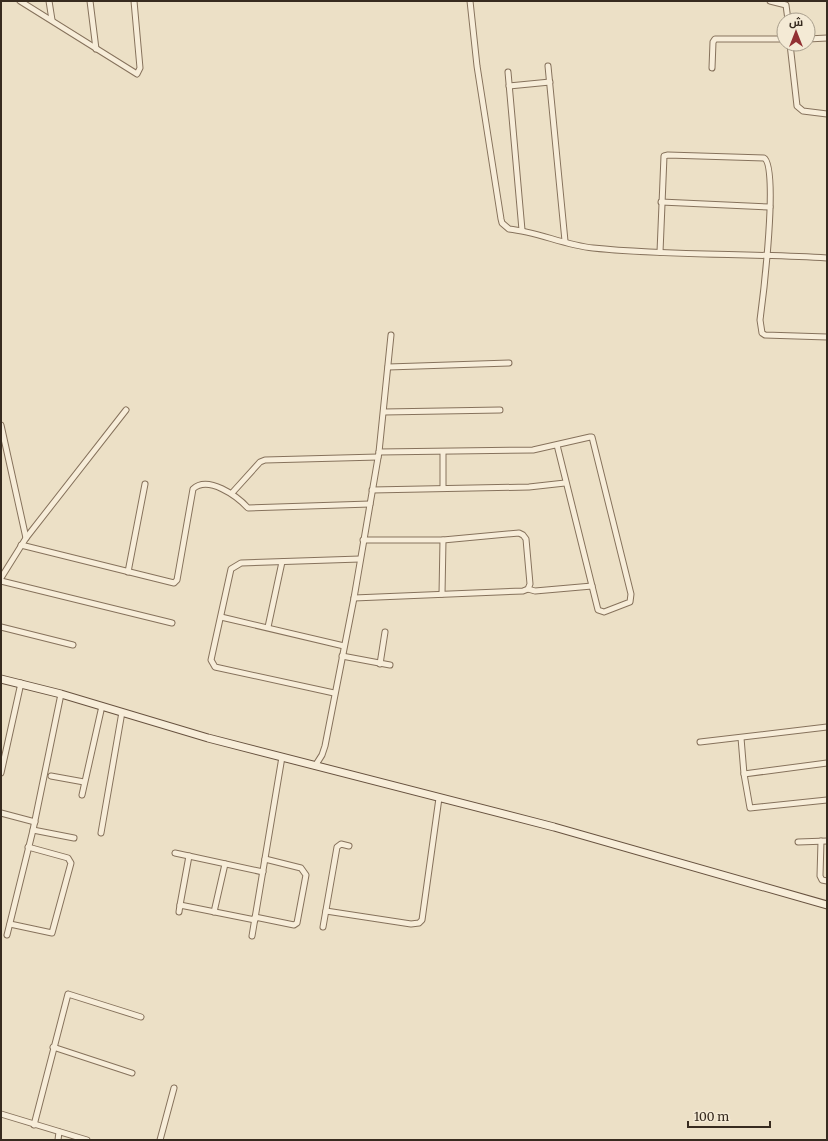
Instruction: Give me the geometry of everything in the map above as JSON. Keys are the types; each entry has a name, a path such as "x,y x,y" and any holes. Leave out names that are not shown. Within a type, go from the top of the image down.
{"street":[{"path":"20,1 136,74 139,72 140,68 134,1"},
{"path":"49,1 52,20"},
{"path":"90,1 96,49"},
{"path":"470,1 477,66 500,219 502,223 510,229 522,230 590,248 660,252 767,254 827,258"},
{"path":"770,1 786,5 787,12"},
{"path":"816,39 827,38"},
{"path":"712,68 713,42 715,39 776,39"},
{"path":"791,52 797,106 803,111 827,114"},
{"path":"548,66 564,241"},
{"path":"508,72 522,230"},
{"path":"509,86 550,82"},
{"path":"660,252 663,160 668,155 764,158 768,164 770,207 760,320 762,333 765,335 827,337"},
{"path":"661,202 770,207"},
{"path":"315,766 322,755 325,746 334,693 354,598 384,412 391,335"},
{"path":"388,367 509,363"},
{"path":"126,410 20,546 1,580 172,623"},
{"path":"384,412 500,410"},
{"path":"1,425 26,538"},
{"path":"232,493 260,462 266,460 378,454 518,451 557,445 591,437 594,439 632,600 601,612 598,610 565,483 557,445"},
{"path":"443,452 443,488"},
{"path":"372,490 529,487 565,483"},
{"path":"128,572 145,484"},
{"path":"20,546 174,582 177,580 193,489 202,484 232,493 248,508 370,504"},
{"path":"363,540 443,540 519,533 526,539 530,584 528,589"},
{"path":"442,594 443,540"},
{"path":"334,693 215,667 211,660 231,569 236,565 360,559"},
{"path":"268,627 282,562"},
{"path":"354,598 523,591 528,589 535,591 592,586"},
{"path":"221,617 344,646"},
{"path":"1,627 72,645"},
{"path":"380,664 385,632"},
{"path":"342,656 390,665"},
{"path":"1,679 61,694 208,738 554,827 827,905"},
{"path":"1,773 21,683"},
{"path":"7,935 35,822 61,694"},
{"path":"82,794 102,706"},
{"path":"101,833 122,712"},
{"path":"700,742 827,727"},
{"path":"741,738 744,774 749,806 752,809 827,800"},
{"path":"252,936 282,757"},
{"path":"744,774 827,763"},
{"path":"51,776 84,782"},
{"path":"326,911 419,924 422,920 439,798"},
{"path":"1,813 35,822"},
{"path":"33,830 74,838"},
{"path":"798,842 824,841 820,876 822,880 827,881"},
{"path":"323,927 337,847 341,844 349,846"},
{"path":"10,924 52,933 71,863 68,858 28,847"},
{"path":"175,853 263,872"},
{"path":"179,912 189,856"},
{"path":"180,905 294,925 297,923 306,875 301,868 265,859"},
{"path":"214,912 225,864"},
{"path":"34,1124 68,994 141,1017"},
{"path":"53,1047 132,1073"},
{"path":"160,1140 174,1088"},
{"path":"1,1114 87,1140"},
{"path":"58,1140 59,1132"}]}
